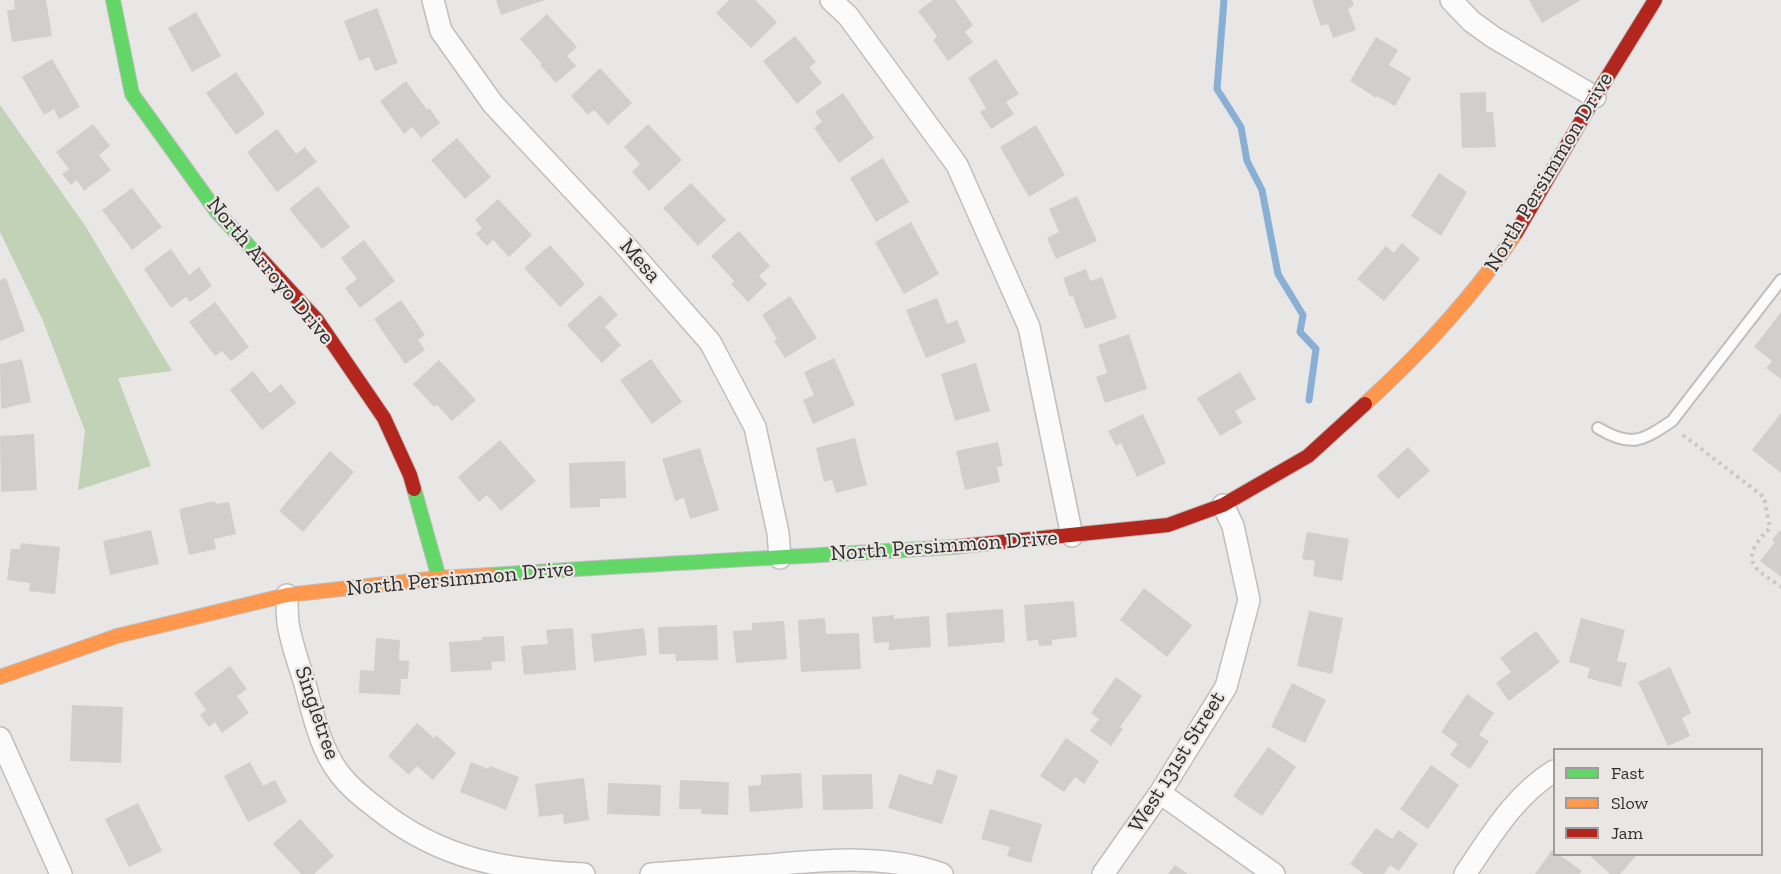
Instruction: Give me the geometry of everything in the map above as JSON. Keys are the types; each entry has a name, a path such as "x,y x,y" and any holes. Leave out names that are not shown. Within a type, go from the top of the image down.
{"street":[{"name":"North Arroyo Drive","path":"112,0 132,94 217,212 316,320 384,418 410,476 439,578"},
{"name":"Mesa","path":"433,0 441,31 493,104 623,243 710,342 755,427 778,533 780,558"},
{"path":"831,0 848,16 957,165 962,176 1029,327 1072,537"},
{"path":"1451,0 1471,21 1493,37 1595,98"},
{"name":"North Persimmon Drive","path":"0,677 117,636 287,595 439,578 706,560 780,558 1072,537 1168,525 1223,505 1308,456 1398,374 1452,318 1496,264 1516,233 1655,0"},
{"name":"West 131st Street","path":"1103,874 1160,793 1226,687 1249,600 1233,526 1223,505"},
{"name":"Singletree","path":"287,595 288,624 315,722 338,772 359,794 398,825 444,850 508,867 542,872 584,874"},
{"path":"0,738 61,874"},
{"path":"1465,874 1505,816 1522,796 1553,772"},
{"path":"1160,793 1274,874"},
{"path":"653,874 829,860 875,861 942,874"}],"lane":[{"path":"1598,428 1615,438 1640,439 1672,421 1781,280"}],"path":[{"path":"1683,435 1764,497 1770,528 1751,553 1751,560 1754,566 1781,587"}],"green space":[{"path":"0,105 86,227 172,371 118,378 151,466 78,490 85,431 43,321 0,232"}],"building":[{"path":"14,0 46,0 52,36 12,42 7,11 15,9"},
{"path":"496,0 545,0 501,15"},
{"path":"729,0 755,0 777,22 751,48 716,13"},
{"path":"933,0 955,0 973,25 965,32 973,42 948,61 933,40 937,36 918,11"},
{"path":"1312,0 1352,0 1354,5 1348,9 1356,30 1333,38 1328,24 1321,26"},
{"path":"1529,0 1581,0 1542,23"},
{"path":"377,8 398,63 375,71 369,57 359,61 344,21"},
{"path":"196,12 221,56 192,72 168,28"},
{"path":"547,14 577,47 567,56 576,66 556,83 520,39"},
{"path":"795,36 816,62 809,67 822,83 797,104 763,61"},
{"path":"1376,37 1398,50 1389,65 1411,78 1395,106 1377,96 1376,98 1350,81"},
{"path":"52,59 80,107 59,119 54,109 44,115 22,77"},
{"path":"996,59 1019,94 1006,102 1014,114 991,129 980,112 986,108 968,78"},
{"path":"600,68 632,103 608,125 594,110 588,115 571,96"},
{"path":"236,72 265,114 236,135 206,93"},
{"path":"406,81 427,110 429,108 440,123 421,138 412,127 404,134 380,101"},
{"path":"1486,92 1486,112 1493,112 1496,147 1462,148 1460,93"},
{"path":"843,93 874,138 839,163 814,128 822,122 815,112"},
{"path":"93,124 110,146 99,155 111,170 84,191 77,180 71,185 62,174 69,169 56,152"},
{"path":"648,124 682,160 649,191 632,172 640,164 624,147"},
{"path":"1036,125 1065,175 1029,197 1000,147"},
{"path":"277,129 296,154 305,147 317,162 277,192 247,152"},
{"path":"457,138 491,177 465,199 431,160"},
{"path":"883,158 909,202 876,222 850,178"},
{"path":"1439,173 1467,192 1441,236 1411,216"},
{"path":"691,183 726,220 698,246 663,208"},
{"path":"318,186 350,227 322,249 289,209"},
{"path":"132,188 162,227 132,250 102,210"},
{"path":"1077,196 1097,241 1056,259 1047,238 1059,232 1049,209"},
{"path":"498,199 532,235 509,257 493,240 487,246 476,234 482,228 475,220"},
{"path":"911,222 939,274 904,294 875,242"},
{"path":"739,231 770,266 759,276 767,284 748,302 731,284 734,281 711,256"},
{"path":"364,240 395,281 360,308 345,288 357,279 341,258"},
{"path":"1402,243 1420,259 1384,301 1357,279 1386,246 1394,253"},
{"path":"550,245 585,284 560,307 524,268"},
{"path":"171,249 189,275 199,267 212,286 190,302 186,297 171,308 144,269"},
{"path":"1086,269 1090,281 1102,277 1117,318 1085,329 1073,296 1070,297 1063,278"},
{"path":"6,278 25,331 0,341 0,280"},
{"path":"600,295 618,315 605,327 621,345 602,363 567,325"},
{"path":"790,296 817,338 785,358 774,341 777,339 762,315"},
{"path":"937,298 947,324 957,320 966,342 926,358 906,310"},
{"path":"401,300 425,335 418,340 425,350 405,364 374,319"},
{"path":"215,302 249,347 231,361 222,351 215,356 189,322"},
{"path":"1781,312 1781,379 1766,368 1772,361 1754,347"},
{"path":"1129,334 1147,389 1105,403 1096,377 1107,373 1098,345"},
{"path":"834,358 855,405 813,424 803,400 814,395 804,372"},
{"path":"22,359 31,402 1,409 0,364"},
{"path":"651,359 682,402 652,424 620,380"},
{"path":"439,360 476,400 452,421 437,405 434,407 413,384"},
{"path":"976,363 990,411 955,421 941,374"},
{"path":"253,371 270,393 281,384 296,403 262,430 230,390"},
{"path":"1240,372 1256,399 1235,411 1242,423 1220,436 1197,398"},
{"path":"1781,413 1781,473 1752,450"},
{"path":"1143,414 1166,463 1137,477 1121,443 1116,446 1108,431"},
{"path":"34,434 37,490 1,492 0,436"},
{"path":"855,438 867,485 836,493 832,480 824,482 816,448"},
{"path":"500,440 536,481 501,511 487,495 479,502 458,477"},
{"path":"998,442 1003,466 997,467 1000,482 965,490 956,451"},
{"path":"1408,447 1430,471 1398,499 1377,476"},
{"path":"700,448 719,510 690,519 684,498 675,501 662,459"},
{"path":"330,451 354,472 303,532 279,511"},
{"path":"625,461 626,498 600,499 600,507 570,508 569,463"},
{"path":"215,501 216,504 229,502 236,534 214,539 216,549 189,555 179,509"},
{"path":"151,530 159,564 110,575 103,541"},
{"path":"1780,530 1781,577 1760,561 1775,542 1772,540"},
{"path":"1307,532 1349,539 1342,581 1313,576 1315,561 1302,559"},
{"path":"21,543 60,547 55,594 29,591 30,583 7,580 11,549 20,549"},
{"path":"1144,588 1192,625 1167,657 1120,620"},
{"path":"1074,601 1077,637 1052,640 1052,645 1039,646 1038,640 1027,641 1024,605"},
{"path":"1003,609 1005,642 948,647 946,613"},
{"path":"1309,611 1343,618 1332,674 1297,666"},
{"path":"894,615 894,619 929,616 931,647 889,650 889,642 874,643 872,617"},
{"path":"825,618 826,634 859,633 861,669 801,672 798,620"},
{"path":"1581,618 1625,630 1617,661 1627,663 1621,687 1587,678 1590,668 1569,662"},
{"path":"784,621 787,659 736,663 733,631 752,630 752,623"},
{"path":"717,625 718,660 676,661 675,654 659,654 658,627"},
{"path":"573,628 576,670 524,675 521,646 548,644 546,630"},
{"path":"644,628 647,655 594,662 591,634"},
{"path":"1536,631 1560,662 1509,701 1496,683 1511,672 1500,658"},
{"path":"504,636 505,661 491,662 492,670 451,672 449,642"},
{"path":"376,638 400,640 399,660 409,661 408,679 401,679 400,695 359,693 360,670 374,671"},
{"path":"230,666 247,689 237,696 249,713 222,733 215,722 209,727 200,715 206,710 194,693"},
{"path":"1670,667 1691,713 1682,718 1690,736 1668,746 1638,682"},
{"path":"1116,677 1142,696 1120,727 1123,729 1111,746 1090,731 1099,719 1091,713"},
{"path":"1292,683 1326,700 1305,743 1271,727"},
{"path":"1467,694 1494,713 1479,735 1489,741 1470,769 1450,755 1458,744 1441,732"},
{"path":"72,705 123,707 121,763 70,761"},
{"path":"417,723 434,738 436,735 456,753 433,780 417,766 409,775 388,756"},
{"path":"1066,738 1099,761 1084,784 1075,777 1064,792 1040,776"},
{"path":"1268,747 1296,767 1262,816 1233,796"},
{"path":"250,762 263,786 275,780 287,802 248,822 224,776"},
{"path":"471,762 488,769 490,766 519,777 506,810 460,792"},
{"path":"1431,765 1459,785 1428,829 1400,809"},
{"path":"937,769 958,776 942,824 888,808 899,774 932,785"},
{"path":"801,773 803,808 750,812 748,786 761,785 761,775"},
{"path":"872,774 873,809 823,810 822,775"},
{"path":"584,778 589,820 564,824 563,814 539,817 535,784"},
{"path":"680,780 729,782 728,815 701,814 701,809 679,809"},
{"path":"608,783 661,785 660,816 607,814"},
{"path":"138,803 162,851 129,867 105,819"},
{"path":"990,809 1042,824 1031,863 1007,856 1010,847 981,839"},
{"path":"300,819 334,856 314,874 301,874 273,844"},
{"path":"1376,828 1392,839 1399,830 1418,844 1399,871 1390,865 1384,874 1364,874 1350,864"},
{"path":"1552,850 1553,856 1561,856 1582,871 1579,874 1535,874"},
{"path":"1590,856 1636,856 1620,874 1610,874"},
{"path":"1175,865 1188,874 1168,874"}],"waterway":[{"path":"1224,0 1217,89 1241,127 1247,161 1262,190 1278,274 1303,315 1300,332 1316,349 1309,400"}],"traffic: fast":[{"path":"113,0 132,94 217,212 260,258"},
{"path":"414,489 439,578"},
{"path":"490,575 953,547"}],"traffic: slow":[{"path":"1365,404 1446,323 1500,257 1516,233"},
{"path":"0,677 117,636 287,595 439,578 490,575"}],"traffic: jam":[{"path":"1516,233 1595,97 1655,0"},
{"path":"260,258 317,320 384,418 414,489"},
{"path":"953,547 1168,525 1223,505 1308,456 1365,404"}]}
